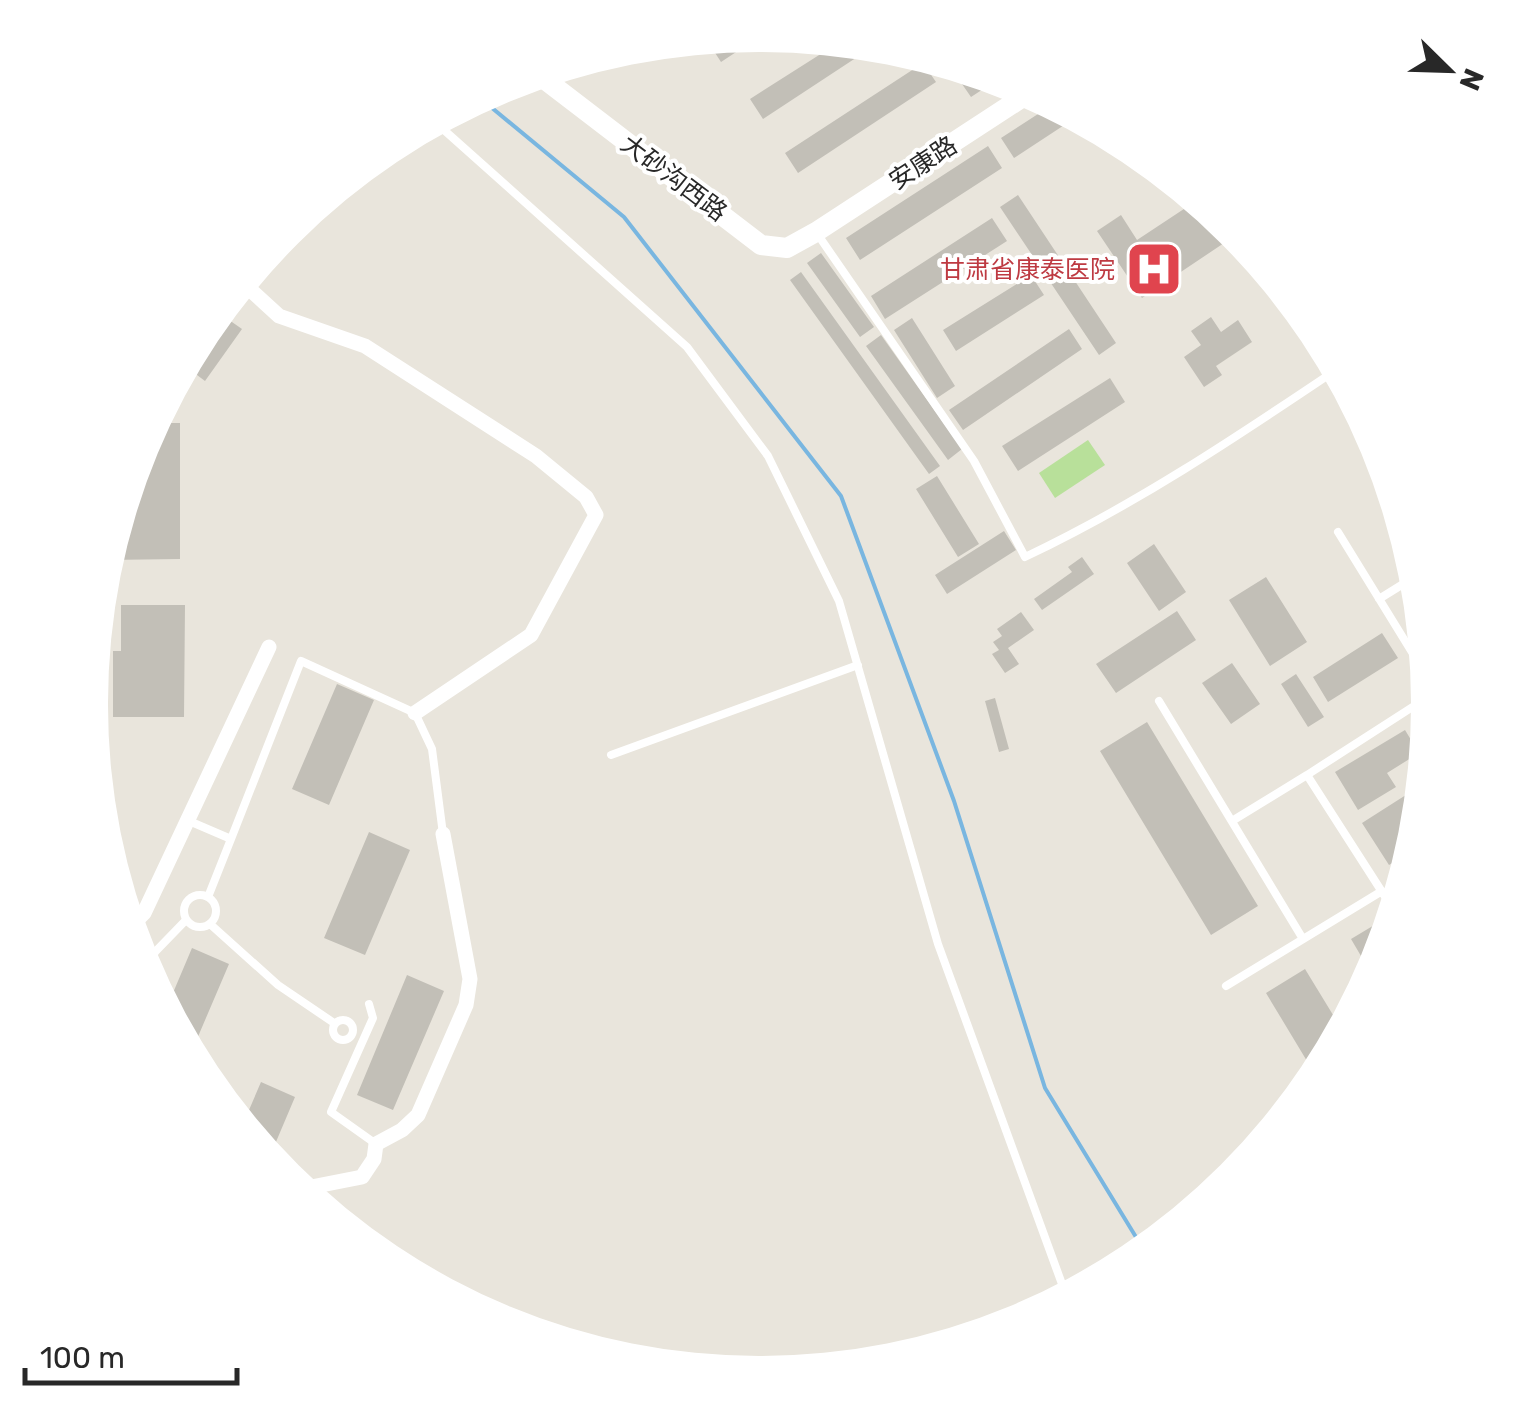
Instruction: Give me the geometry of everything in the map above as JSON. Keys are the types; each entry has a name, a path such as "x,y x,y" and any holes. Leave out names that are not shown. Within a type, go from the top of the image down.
{"street":[{"name":"大砂沟西路","path":"553,86 761,244 787,248 816,232"},
{"name":"安康路","path":"816,232 1013,104"},
{"path":"255,293 279,316 364,346 536,456 586,498 596,514 531,635 416,712"},
{"path":"143,914 270,647"},
{"path":"320,1185 362,1176 374,1159 376,1144 418,1116 466,1005 470,979 444,834"}],"lane":[{"path":"447,133 687,348 768,456 839,600 938,944 1061,1281"},
{"path":"816,232 974,461 1025,557 1086,528 1209,456 1324,378"},
{"path":"1338,532 1408,646"},
{"path":"1379,599 1400,586"},
{"path":"208,896 301,661 416,712 432,749 444,834"},
{"path":"611,755 858,665"},
{"path":"1159,701 1303,939"},
{"path":"1232,821 1411,708"},
{"path":"1226,986 1382,890 1308,775"},
{"path":"188,822 231,839"},
{"path":"197,895 208,896 215,904 210,924 195,927 186,920 188,900 197,895"},
{"path":"157,950 186,920"},
{"path":"210,924 278,985 334,1023"},
{"path":"369,1004 372,1018 330,1112 376,1144"},
{"path":"347,1020 353,1029 351,1036 346,1040 336,1038 334,1023 347,1020"},
{"path":"351,1036 360,1042"}],"green space":[{"path":"1088,440 1105,465 1055,498 1039,473"}],"building":[{"path":"734,53 721,62 716,54"},
{"path":"818,56 854,59 763,119 750,99"},
{"path":"911,71 932,76 936,82 798,173 785,153"},
{"path":"963,85 980,91 971,97"},
{"path":"1037,115 1061,127 1014,158 1001,138"},
{"path":"988,146 1002,168 860,260 846,238"},
{"path":"1018,195 1116,343 1099,355 1000,207"},
{"name":"甘肃省康泰医院","path":"1183,209 1222,245 1142,298 1097,231 1121,215 1137,240"},
{"path":"992,218 1007,241 885,319 871,296"},
{"path":"821,253 874,327 860,337 807,263"},
{"path":"801,272 940,466 929,474 790,280"},
{"path":"1031,275 1044,295 956,351 943,330"},
{"path":"1211,317 1221,332 1238,320 1252,342 1216,366 1222,375 1204,387 1184,357 1201,345 1191,331"},
{"path":"912,318 955,386 937,398 894,330"},
{"path":"232,322 242,329 205,381 197,375"},
{"path":"1069,329 1082,349 963,430 949,410"},
{"path":"881,335 962,449 948,460 866,346"},
{"path":"1110,378 1125,402 1018,471 1002,446"},
{"path":"172,423 180,423 180,559 125,560 143,495"},
{"path":"937,476 979,544 958,557 916,489"},
{"path":"1004,531 1016,550 947,594 935,575"},
{"path":"1154,544 1186,592 1159,611 1127,563"},
{"path":"1082,557 1094,574 1042,610 1034,599 1072,572 1068,567"},
{"path":"1266,577 1307,642 1270,666 1229,600"},
{"path":"121,605 185,605 184,717 113,717 113,651 121,651"},
{"path":"1177,611 1196,640 1116,693 1096,664"},
{"path":"1021,612 1034,630 1008,648 1019,664 1005,673 992,654 999,650 993,642 1002,636 997,629"},
{"path":"1382,633 1398,658 1328,702 1313,677"},
{"path":"1232,663 1260,704 1231,724 1202,683"},
{"path":"1296,674 1324,717 1308,727 1281,684"},
{"path":"337,684 374,700 329,805 292,789"},
{"path":"995,698 1009,749 999,752 985,701"},
{"path":"1147,722 1258,906 1211,935 1100,751"},
{"path":"1405,730 1410,739 1409,760 1387,773 1396,787 1358,810 1335,772"},
{"path":"1404,796 1391,864 1389,865 1362,823"},
{"path":"369,832 410,850 365,955 324,938"},
{"path":"1371,927 1360,955 1351,939"},
{"path":"192,948 229,964 198,1035 174,990"},
{"path":"1305,969 1332,1014 1306,1059 1266,993"},
{"path":"407,975 444,991 393,1110 357,1095"},
{"path":"261,1082 295,1097 276,1141 249,1109"}],"waterway":[{"path":"494,109 624,217 841,496 954,801 1045,1088 1135,1236"}],"place":[{"name":"甘肃省康泰医院","path":"1154,269"}]}
